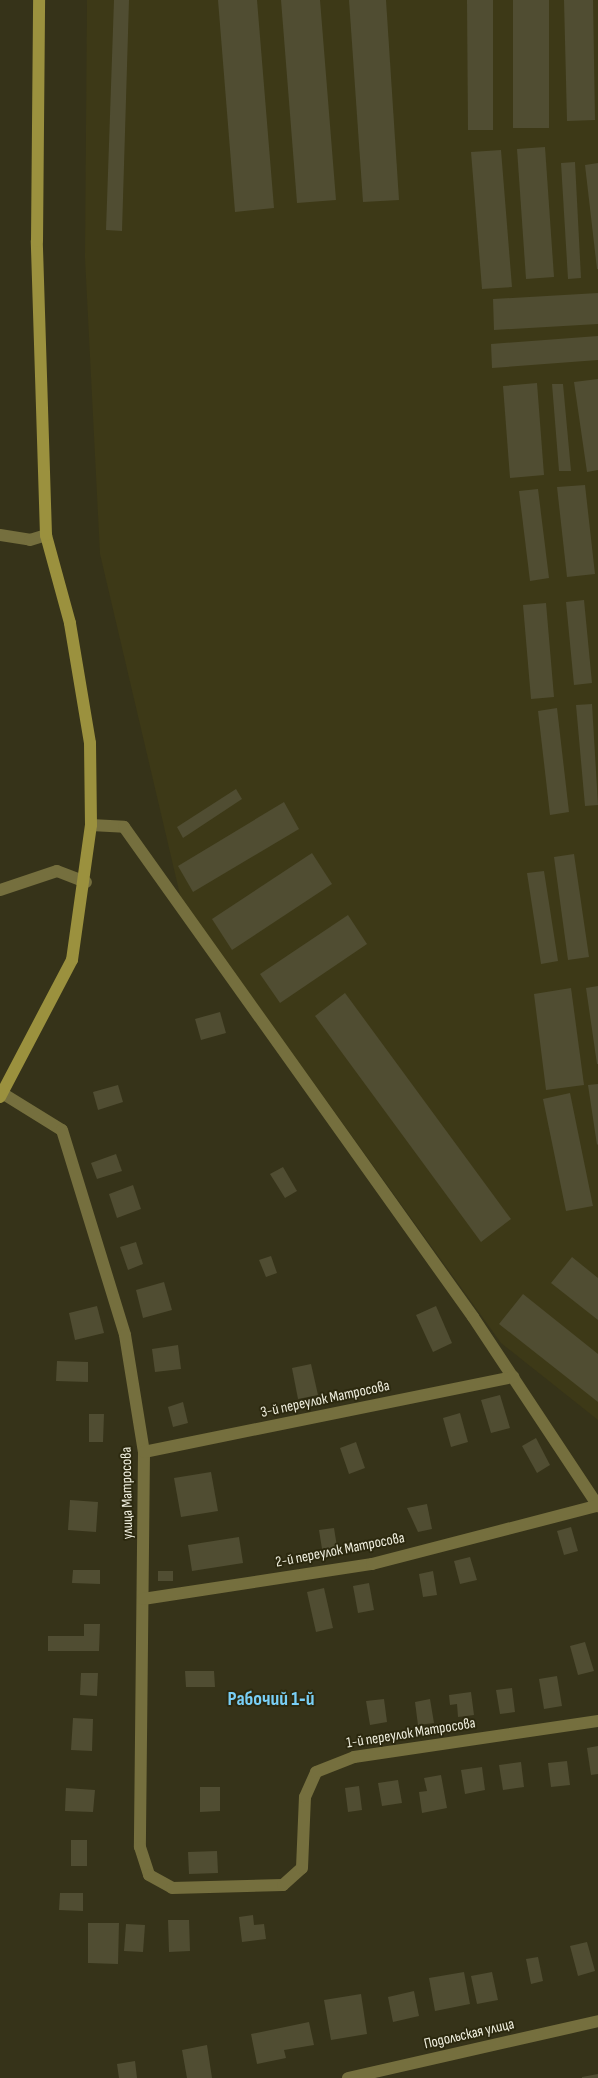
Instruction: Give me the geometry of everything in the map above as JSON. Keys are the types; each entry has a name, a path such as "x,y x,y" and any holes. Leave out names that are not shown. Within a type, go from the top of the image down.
{"main road":[{"path":"1,1095 72,960 86,882 91,825 90,743 70,623 46,536 37,241 39,0"}],"street":[{"path":"0,535 30,540 46,536"},
{"path":"91,825 124,827 513,1377 598,1506"},
{"path":"0,890 57,871 86,882"},
{"name":"улица Матросова","path":"1,1095 62,1130 125,1335 144,1452 140,1847 149,1875"},
{"name":"3-й переулок Матросова","path":"144,1452 513,1377"},
{"name":"2-й переулок Матросова","path":"143,1600 372,1564 598,1506"},
{"name":"1-й переулок Матросова","path":"149,1875 172,1888 283,1885 302,1868 305,1798 316,1772 354,1757 598,1721"},
{"name":"Подольская улица","path":"348,2078 598,2021"}],"shaded area":[{"path":"87,0 598,0 598,1420 501,1343 181,899 100,554 85,258"}],"building":[{"path":"114,0 129,0 122,231 106,230"},
{"path":"218,0 257,0 274,208 235,212"},
{"path":"281,0 320,0 336,200 297,203"},
{"path":"349,0 386,0 399,200 363,202"},
{"path":"467,0 493,0 493,130 468,130"},
{"path":"513,0 549,0 549,128 513,128"},
{"path":"564,0 593,0 595,120 567,121"},
{"path":"545,147 554,277 526,279 517,149"},
{"path":"501,150 512,287 482,289 471,152"},
{"path":"575,162 581,278 568,279 561,163"},
{"path":"598,163 598,269 597,269 585,165"},
{"path":"598,293 598,324 494,330 493,299"},
{"path":"598,336 598,360 492,368 491,344"},
{"path":"598,379 598,470 587,472 574,382"},
{"path":"537,383 544,475 510,478 503,386"},
{"path":"552,384 563,384 571,471 559,471"},
{"path":"585,485 595,574 567,577 557,487"},
{"path":"538,489 549,578 530,581 519,491"},
{"path":"584,600 592,683 574,685 566,602"},
{"path":"546,603 554,697 531,699 523,605"},
{"path":"592,704 598,805 585,806 576,705"},
{"path":"557,708 569,812 550,815 538,711"},
{"path":"236,789 242,799 183,838 177,827"},
{"path":"284,802 299,829 193,892 178,866"},
{"path":"312,853 332,884 232,950 212,919"},
{"path":"574,854 589,957 568,960 554,857"},
{"path":"544,871 558,961 541,964 527,873"},
{"path":"348,915 367,944 280,1003 260,974"},
{"path":"598,986 598,1064 597,1064 586,988"},
{"path":"571,988 584,1085 546,1090 534,994"},
{"path":"345,993 511,1219 481,1242 315,1016"},
{"path":"220,1012 226,1033 201,1040 195,1019"},
{"path":"598,1084 598,1144 597,1145 588,1085"},
{"path":"118,1085 123,1102 98,1110 93,1092"},
{"path":"570,1093 593,1206 566,1211 543,1099"},
{"path":"116,1154 122,1171 97,1179 91,1163"},
{"path":"283,1167 297,1191 285,1198 270,1174"},
{"path":"133,1185 141,1209 117,1218 109,1194"},
{"path":"136,1242 143,1264 128,1270 120,1247"},
{"path":"271,1256 277,1273 266,1277 259,1260"},
{"path":"572,1257 598,1278 598,1320 551,1283"},
{"path":"164,1282 172,1310 143,1318 136,1290"},
{"path":"523,1294 598,1354 598,1402 499,1324"},
{"path":"97,1306 104,1333 75,1340 69,1313"},
{"path":"436,1306 452,1343 433,1352 416,1315"},
{"path":"178,1345 181,1369 155,1372 152,1349"},
{"path":"57,1361 88,1362 88,1382 56,1381"},
{"path":"311,1364 318,1395 298,1399 292,1368"},
{"path":"500,1395 510,1428 491,1433 481,1400"},
{"path":"183,1402 188,1423 173,1427 168,1407"},
{"path":"460,1413 468,1442 451,1447 443,1418"},
{"path":"89,1414 104,1414 103,1442 89,1442"},
{"path":"536,1438 550,1465 537,1473 522,1446"},
{"path":"356,1442 365,1468 349,1474 340,1448"},
{"path":"211,1472 218,1511 181,1517 174,1478"},
{"path":"70,1500 98,1502 96,1532 68,1530"},
{"path":"427,1504 432,1529 418,1532 407,1508"},
{"path":"571,1527 578,1551 564,1555 557,1531"},
{"path":"334,1528 338,1553 323,1555 319,1530"},
{"path":"239,1537 243,1563 192,1571 188,1545"},
{"path":"470,1557 477,1580 460,1584 454,1561"},
{"path":"73,1570 100,1570 100,1584 72,1583"},
{"path":"158,1571 173,1571 173,1581 158,1581"},
{"path":"433,1571 437,1595 423,1597 419,1574"},
{"path":"369,1583 374,1610 358,1613 353,1586"},
{"path":"324,1588 333,1628 316,1632 307,1592"},
{"path":"84,1624 100,1624 99,1651 48,1651 48,1636 84,1636"},
{"path":"585,1642 594,1671 578,1675 570,1646"},
{"path":"185,1671 214,1671 215,1687 186,1687"},
{"path":"81,1673 98,1673 97,1696 80,1695"},
{"path":"557,1676 562,1706 544,1709 539,1679"},
{"path":"512,1688 515,1712 500,1714 496,1690"},
{"path":"471,1692 474,1715 458,1717 457,1704 450,1705 449,1695"},
{"path":"384,1699 387,1722 370,1725 366,1701"},
{"path":"430,1699 434,1723 418,1725 415,1702"},
{"path":"73,1718 93,1719 92,1751 71,1750"},
{"path":"598,1746 598,1774 591,1775 587,1748"},
{"path":"567,1761 570,1785 551,1787 548,1763"},
{"path":"521,1762 524,1787 503,1790 499,1765"},
{"path":"482,1767 485,1790 465,1794 461,1770"},
{"path":"441,1775 447,1808 422,1813 419,1792 427,1791 424,1778"},
{"path":"398,1780 402,1803 382,1806 378,1783"},
{"path":"359,1786 362,1810 348,1812 345,1788"},
{"path":"200,1787 220,1787 220,1811 200,1812"},
{"path":"66,1788 95,1790 93,1812 65,1811"},
{"path":"71,1840 87,1840 87,1866 71,1866"},
{"path":"217,1851 218,1873 189,1874 188,1852"},
{"path":"60,1893 83,1893 83,1911 59,1910"},
{"path":"253,1915 254,1925 264,1924 266,1939 242,1942 239,1917"},
{"path":"168,1920 189,1920 190,1951 169,1952"},
{"path":"88,1923 119,1923 118,1964 88,1963"},
{"path":"126,1924 145,1925 143,1952 124,1951"},
{"path":"587,1942 595,1971 578,1976 570,1946"},
{"path":"538,1957 543,1981 531,1984 526,1959"},
{"path":"464,1972 470,2004 435,2011 429,1978"},
{"path":"492,1972 498,2000 477,2004 471,1976"},
{"path":"414,1991 419,2016 393,2022 388,1997"},
{"path":"361,1994 367,2034 331,2040 324,2000"},
{"path":"309,2022 314,2045 284,2050 286,2058 257,2064 251,2034"},
{"path":"207,2045 212,2078 187,2078 182,2050"},
{"path":"135,2061 137,2078 119,2078 117,2064"},
{"path":"598,2074 598,2078 582,2078 582,2077"}],"district":[{"name":"Рабочий 1‑й","path":"271,1699"}]}
